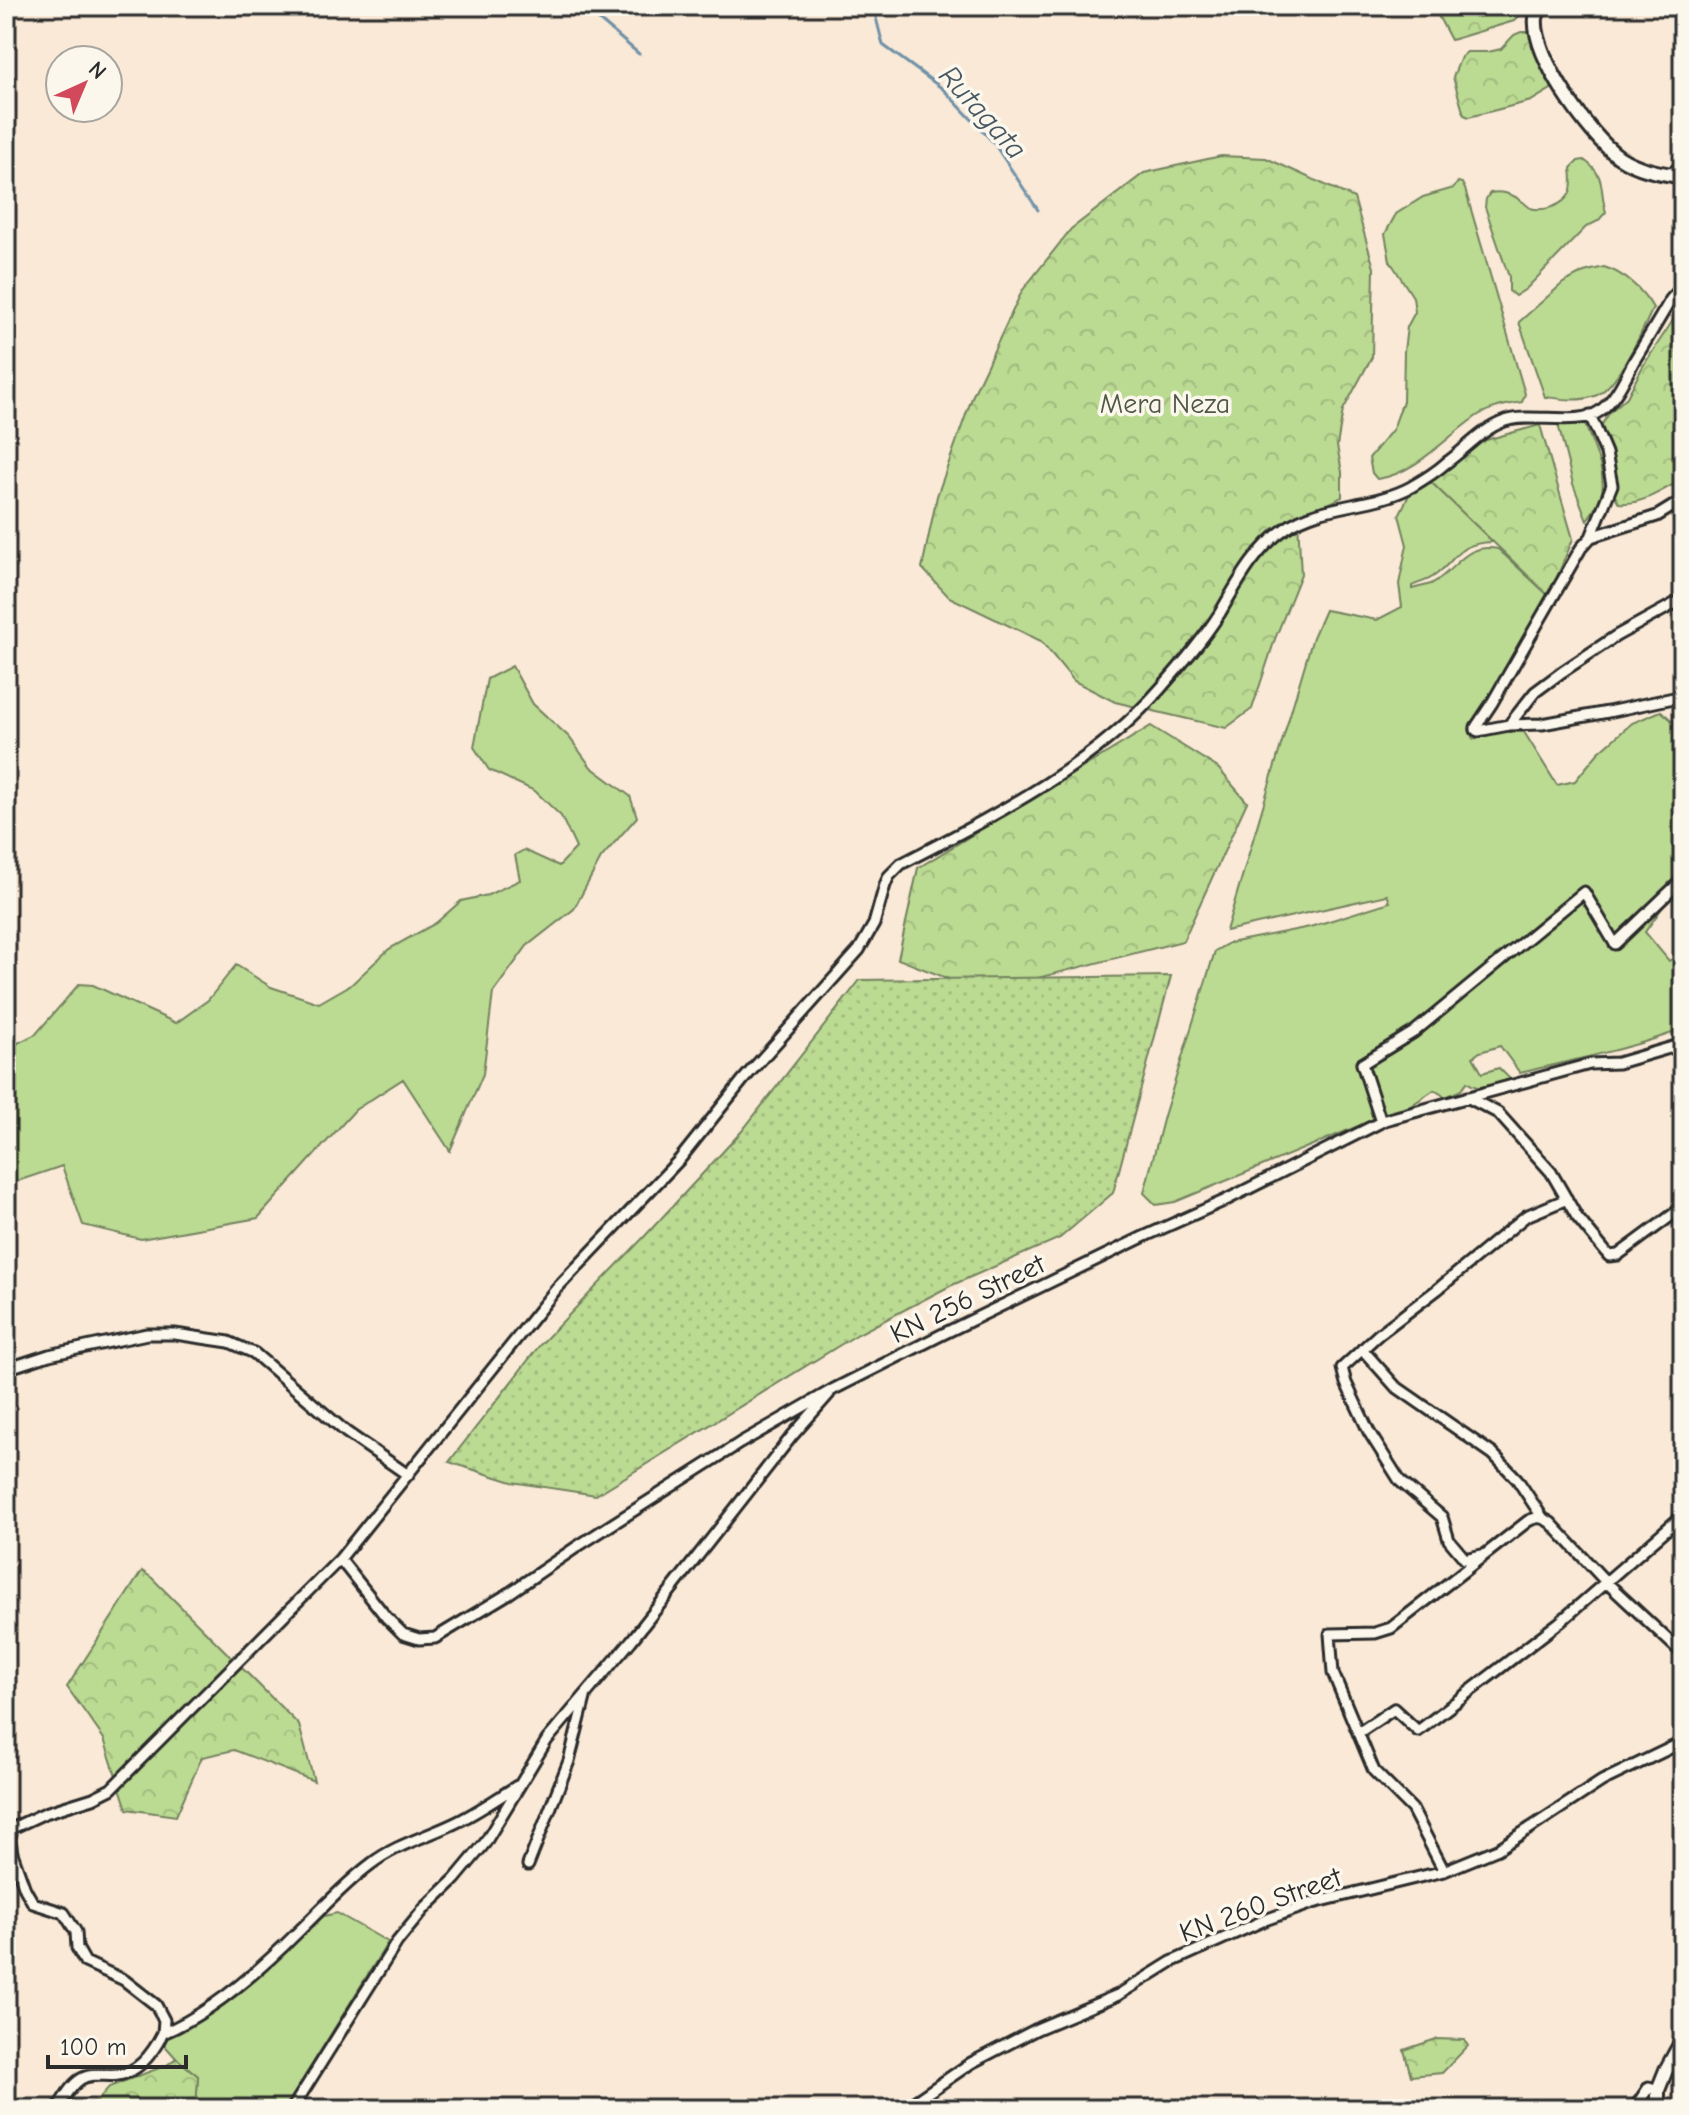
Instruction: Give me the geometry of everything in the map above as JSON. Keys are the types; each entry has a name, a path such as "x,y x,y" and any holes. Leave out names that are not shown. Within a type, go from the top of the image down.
{"street":[{"path":"1540,6 1536,19 1542,52 1568,100 1597,138 1618,156 1642,170 1683,177"},
{"path":"1669,175 1683,165"},
{"path":"57,2109 77,2080 87,2076 120,2076 138,2067 154,2051 163,2033 164,2020 156,2005 124,1980 85,1962 77,1948 76,1932 64,1913 33,1903 12,1853 9,1830 111,1789 340,1559 557,1288 680,1159 743,1080 859,950 874,924 889,876 901,864 995,815 1101,746 1151,699 1194,651 1241,574 1282,530 1298,520 1383,498 1410,487 1446,464 1482,433 1504,422 1577,418 1598,412 1615,395 1671,299 1683,286"},
{"path":"1590,415 1606,453 1612,485 1591,537 1581,548 1476,727 1478,731 1509,725 1542,724 1683,696"},
{"path":"1591,537 1657,516 1683,500"},
{"path":"1509,725 1535,692 1562,672 1628,629 1683,599"},
{"path":"1381,1122 1362,1064 1414,1032 1584,892 1615,944 1683,879"},
{"name":"KN 256 Street","path":"340,1559 403,1634 419,1639 435,1638 740,1443 834,1389 1381,1122 1590,1064 1618,1063 1683,1044"},
{"path":"1467,1097 1498,1113 1551,1172 1577,1217 1609,1256 1613,1257 1683,1207"},
{"path":"1486,1553 1465,1559 1449,1540 1442,1517 1400,1481 1369,1432 1342,1368 1526,1216 1567,1199"},
{"path":"6,1369 49,1355 147,1334 175,1334 229,1342 254,1353 346,1432 408,1475"},
{"path":"1362,1349 1395,1386 1493,1454 1517,1479 1542,1517 1683,1654"},
{"path":"292,2109 397,1942 485,1843 547,1740 631,1641 792,1436 834,1389"},
{"path":"1358,1733 1394,1709 1418,1731 1560,1622 1683,1515"},
{"path":"1444,1871 1412,1809 1374,1771 1333,1673 1330,1634 1375,1633 1391,1628 1528,1521 1542,1517"},
{"path":"528,1865 569,1761 587,1690"},
{"name":"KN 260 Street","path":"904,2109 971,2063 1037,2029 1118,1995 1171,1962 1219,1939 1313,1903 1444,1871 1498,1849 1602,1781 1683,1742"},
{"path":"163,2033 213,2005 297,1934 373,1861 455,1824 519,1785"},
{"path":"1658,2109 1658,2090 1683,2039"},
{"path":"1634,2109 1649,2087 1658,2090"}],"green space":[{"path":"1433,6 1528,6 1514,21 1451,40"},
{"path":"1521,32 1533,35 1553,79 1551,89 1531,101 1469,117 1464,115 1453,77 1461,57 1467,52 1501,49"},
{"name":"Mera Neza","path":"1221,156 1266,158 1354,198 1374,268 1372,357 1343,410 1337,446 1342,472 1342,497 1298,520 1301,574 1252,709 1226,728 1115,702 1074,681 1041,641 949,597 922,568 937,496 973,395 1022,291 1071,229 1144,173"},
{"path":"1584,160 1599,177 1606,212 1586,227 1526,289 1515,296 1509,291 1509,277 1485,207 1486,199 1490,193 1502,192 1530,208 1553,207 1570,193 1571,168"},
{"path":"1458,182 1465,189 1525,394 1522,402 1497,407 1479,415 1404,470 1377,479 1372,473 1369,458 1393,429 1403,401 1407,327 1415,312 1413,297 1390,261 1385,234 1396,214 1423,197 1454,188"},
{"path":"1604,267 1632,283 1653,308 1628,357 1603,391 1583,399 1545,397 1519,322 1563,283 1584,272"},
{"path":"1683,305 1683,479 1644,499 1619,503 1614,494 1612,460 1601,426 1610,412 1627,397 1643,366"},
{"path":"1558,424 1585,424 1598,457 1602,492 1587,520 1573,484"},
{"path":"1540,425 1573,539 1549,596 1431,482 1479,442"},
{"path":"1431,482 1493,542 1463,549 1440,572 1412,586 1412,589 1431,584 1468,554 1486,548 1498,549 1549,596 1469,729 1473,739 1500,732 1524,732 1557,785 1575,781 1598,753 1632,723 1661,711 1683,730 1683,885 1680,883 1645,932 1669,961 1683,951 1683,1029 1623,1048 1520,1073 1500,1046 1480,1052 1473,1057 1482,1073 1499,1068 1510,1079 1482,1087 1467,1082 1461,1090 1446,1097 1434,1090 1406,1109 1175,1202 1156,1205 1144,1193 1164,1116 1215,951 1229,943 1310,927 1390,902 1387,895 1226,931 1313,637 1325,610 1377,620 1402,607 1399,584 1407,545 1399,515 1409,495"},
{"path":"512,666 533,704 569,737 591,767 630,796 637,817 601,858 574,909 527,946 493,993 483,1074 450,1151 403,1079 355,1110 258,1218 141,1239 83,1225 62,1166 15,1182 6,1177 6,1034 16,1044 36,1034 79,984 93,985 176,1023 208,1000 236,965 271,987 319,1003 352,984 389,949 436,923 461,901 488,895 520,880 515,855 524,850 559,866 576,848 561,816 535,791 489,770 474,747 487,679"},
{"path":"1151,726 1218,768 1247,802 1183,941 982,992 898,959 918,868"},
{"path":"1171,976 1113,1193 1060,1238 950,1286 858,1334 596,1495 512,1482 449,1462 540,1345 742,1131 860,980"},
{"path":"142,1571 299,1725 314,1781 234,1750 202,1757 176,1816 127,1809 104,1739 67,1687"},
{"path":"337,1913 388,1942 287,2105 283,2109 196,2109 198,2076 159,2039 200,2020 320,1917"},
{"path":"1436,2039 1464,2040 1468,2046 1442,2073 1411,2076 1404,2050"},
{"path":"176,2058 198,2076 196,2109 90,2109 109,2087 167,2065"}],"waterway":[{"path":"583,6 639,54"},
{"name":"Rutagata","path":"873,6 883,45 943,89 993,142 1038,210"}]}
